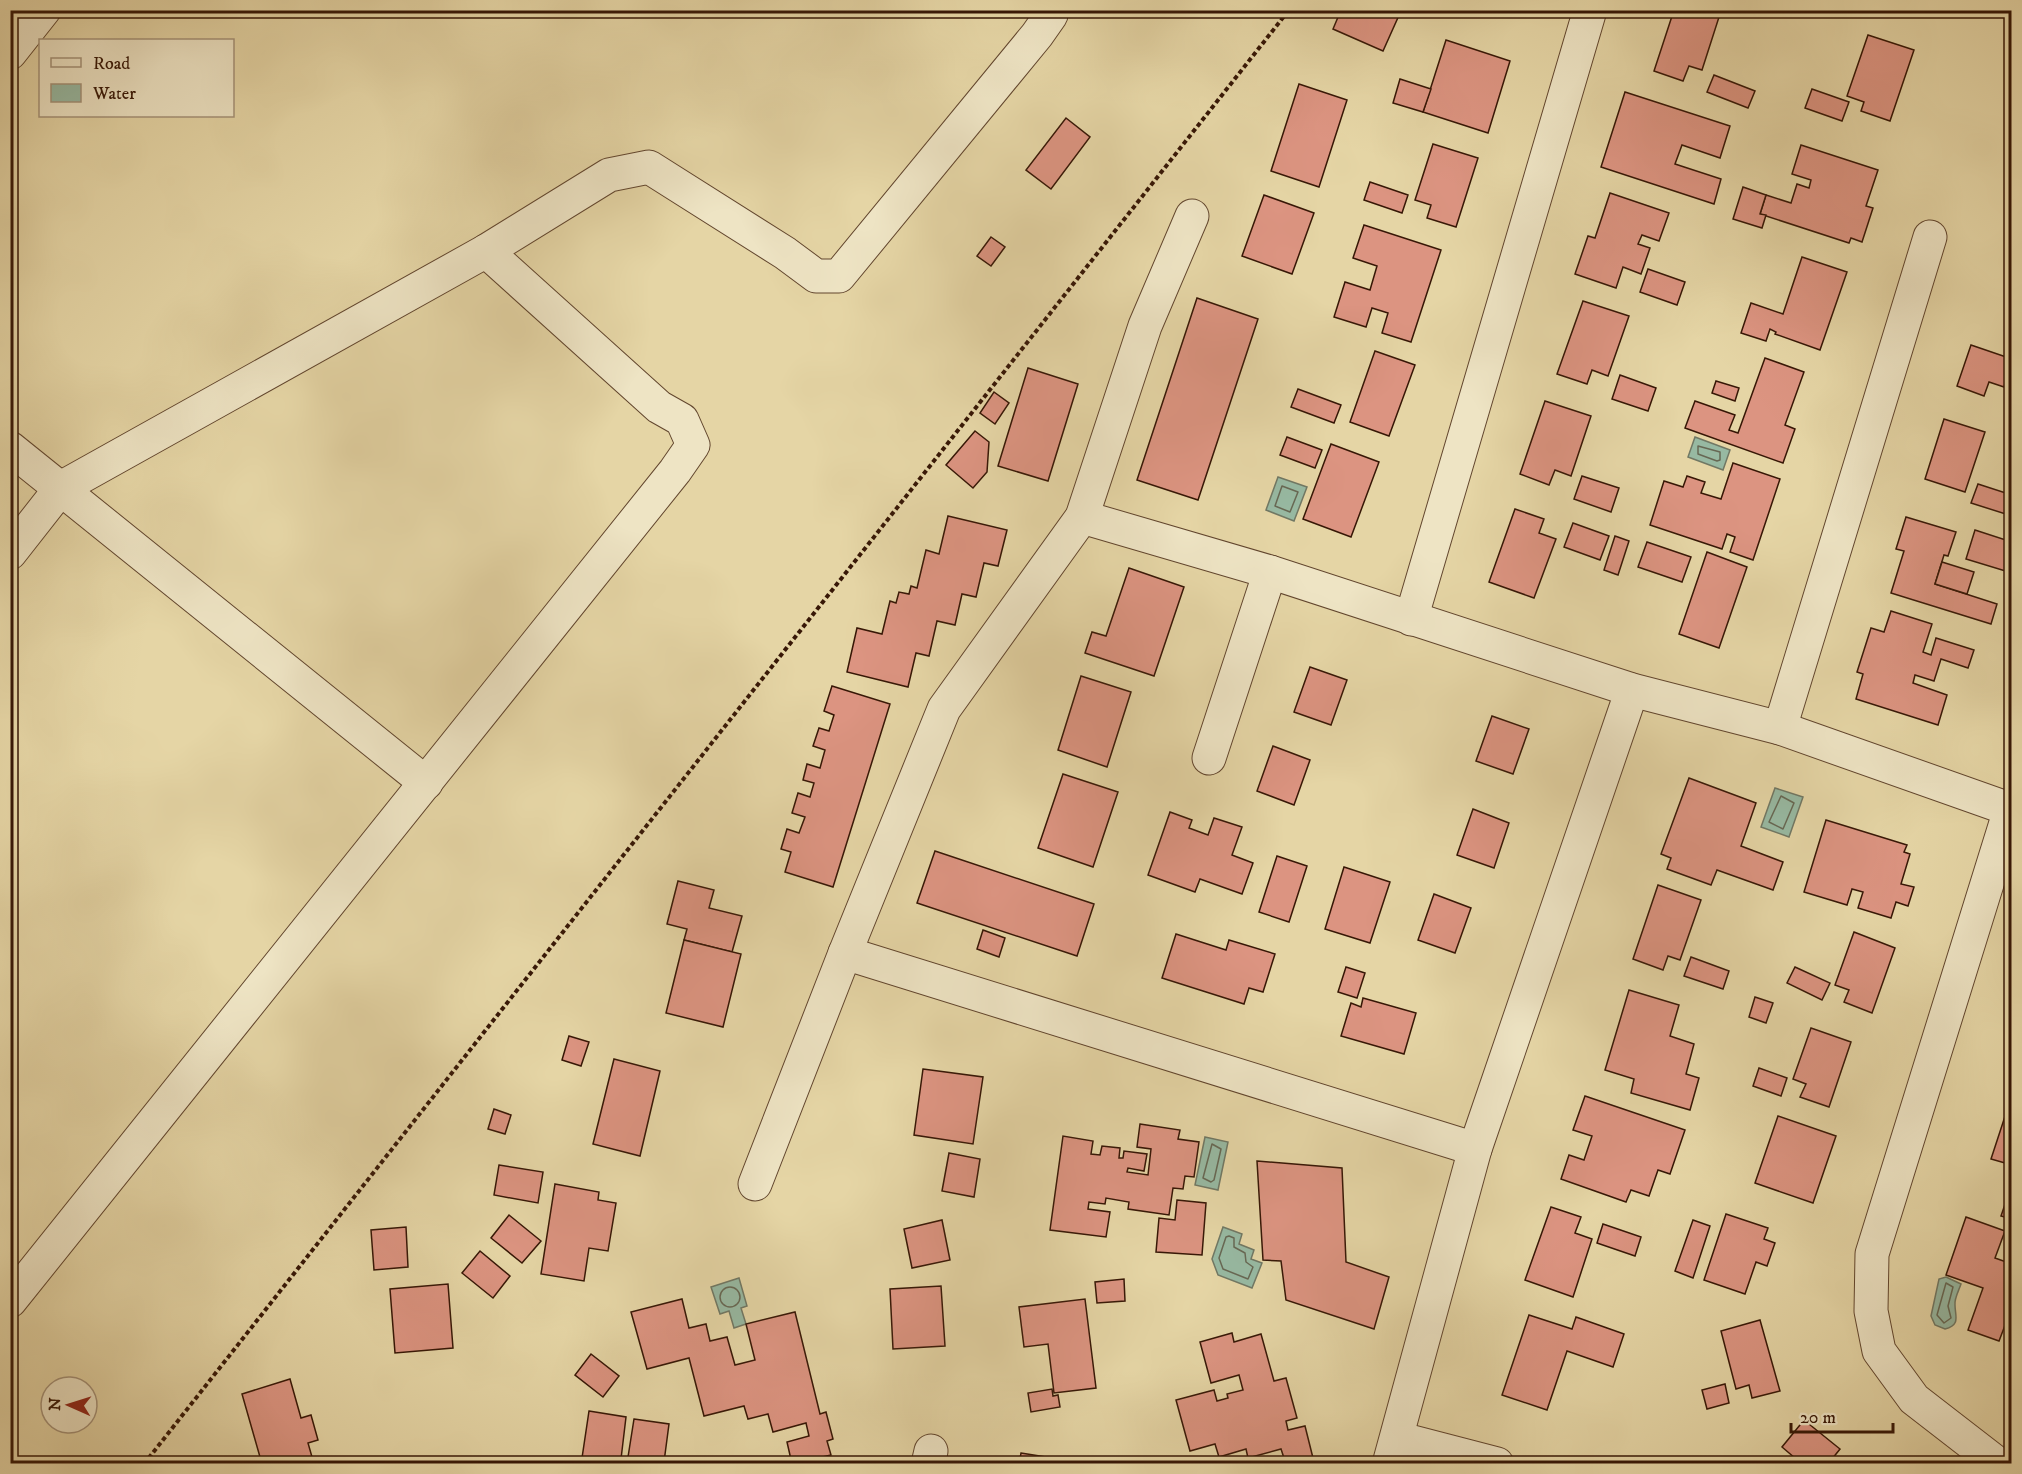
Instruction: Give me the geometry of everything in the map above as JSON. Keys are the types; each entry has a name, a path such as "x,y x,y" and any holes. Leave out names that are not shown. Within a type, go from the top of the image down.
{"street":[{"path":"10,52 44,10"},
{"path":"10,553 61,488 486,251 609,175 649,167 785,253 816,276 839,276 1037,35 1051,15 1051,10"},
{"path":"1411,619 1590,10"},
{"path":"755,1184 845,953 945,709 1082,517 1145,326 1192,216"},
{"path":"1780,728 1930,237"},
{"path":"10,1301 426,783 693,445 682,420 659,407 486,251"},
{"path":"10,448 426,783"},
{"path":"1082,517 1270,572 1632,690 1780,728 2011,810 1872,1254 1871,1311 1880,1351 1914,1399 1998,1464"},
{"path":"1209,758 1270,572"},
{"path":"1497,1464 1393,1451 1475,1149 1632,690"},
{"path":"845,953 1475,1149"}],"path":[{"path":"144,1464 1289,10"}],"water":[{"path":"1695,437 1730,450 1723,470 1688,457"},
{"path":"1278,477 1307,487 1294,521 1266,510"},
{"path":"1775,788 1803,797 1789,837 1761,827"},
{"path":"1205,1137 1228,1142 1218,1190 1195,1185"},
{"path":"1223,1227 1242,1234 1239,1244 1254,1250 1251,1259 1262,1263 1252,1288 1218,1275 1212,1259"},
{"path":"1946,1277 1961,1284 1955,1300 1955,1323 1945,1329 1935,1325 1931,1316 1939,1279"},
{"path":"739,1278 747,1306 741,1308 746,1324 734,1328 729,1311 720,1314 711,1287"}],"building":[{"path":"1341,10 1395,10 1400,13 1383,51 1333,29"},
{"path":"1674,10 1711,10 1720,14 1702,70 1689,66 1683,81 1654,71"},
{"path":"1868,35 1914,50 1890,121 1861,111 1864,102 1847,96"},
{"path":"1446,40 1510,61 1488,133 1423,112"},
{"path":"1714,75 1755,91 1748,108 1707,92"},
{"path":"1400,79 1431,89 1423,112 1393,103"},
{"path":"1299,84 1347,100 1319,187 1271,171"},
{"path":"1812,89 1849,102 1842,121 1805,108"},
{"path":"1625,92 1730,126 1720,158 1682,145 1675,164 1721,179 1714,204 1601,167"},
{"path":"1066,118 1090,137 1051,189 1026,170"},
{"path":"1433,144 1478,158 1456,227 1427,218 1431,205 1415,200"},
{"path":"1801,145 1878,170 1866,206 1873,208 1862,242 1851,238 1849,243 1760,214 1766,195 1791,203 1797,184 1809,188 1811,180 1792,174"},
{"path":"1370,182 1408,195 1402,213 1364,200"},
{"path":"1743,187 1766,195 1760,214 1766,215 1762,228 1733,219"},
{"path":"1610,193 1669,213 1659,241 1642,235 1638,244 1650,248 1641,274 1623,267 1616,288 1575,274 1588,236 1595,238"},
{"path":"1264,195 1314,213 1292,274 1242,256"},
{"path":"1364,225 1441,250 1411,342 1382,333 1388,313 1372,308 1366,327 1334,317 1345,282 1370,290 1377,266 1353,258"},
{"path":"991,237 1005,247 991,266 977,256"},
{"path":"1802,257 1847,272 1820,350 1775,334 1776,332 1770,329 1766,341 1741,333 1751,303 1783,314"},
{"path":"1648,269 1685,282 1677,305 1640,292"},
{"path":"1197,298 1258,319 1198,500 1137,480"},
{"path":"1583,301 1629,316 1608,376 1592,370 1587,384 1557,374"},
{"path":"1971,345 2012,359 2004,387 1989,382 1984,396 1957,386"},
{"path":"1375,351 1415,365 1389,436 1350,422"},
{"path":"1765,358 1804,372 1785,425 1795,429 1783,463 1685,428 1695,401 1735,415 1729,430 1738,433"},
{"path":"1028,368 1078,384 1048,481 998,466"},
{"path":"1620,375 1656,388 1648,411 1612,399"},
{"path":"1716,381 1739,388 1735,401 1712,393"},
{"path":"1298,389 1341,405 1334,423 1291,407"},
{"path":"994,392 1009,403 995,424 980,413"},
{"path":"1545,401 1591,416 1571,476 1555,470 1549,485 1520,474"},
{"path":"1944,419 1985,432 1965,492 1925,479"},
{"path":"975,431 989,442 987,472 973,488 946,465"},
{"path":"1287,437 1322,450 1315,468 1280,455"},
{"path":"1331,444 1379,462 1351,537 1303,519"},
{"path":"1733,463 1780,479 1753,560 1730,552 1735,537 1727,534 1722,549 1650,525 1664,481 1683,487 1687,476 1705,482 1701,493 1721,499"},
{"path":"1582,476 1619,488 1611,512 1574,499"},
{"path":"1978,484 2012,495 2012,516 1971,503"},
{"path":"1515,509 1544,519 1539,533 1556,539 1534,598 1489,582"},
{"path":"948,516 1007,530 998,566 984,563 976,597 962,594 955,625 937,621 929,656 916,653 908,687 847,672 857,628 882,634 890,601 896,603 899,592 909,594 911,586 917,588 926,550 939,554"},
{"path":"1906,517 1956,532 1948,556 1944,555 1935,584 1997,604 1991,624 1891,593 1904,551 1896,549"},
{"path":"1573,523 1609,536 1600,560 1564,547"},
{"path":"1975,530 2012,542 2012,573 1966,559"},
{"path":"1615,536 1629,541 1618,575 1604,570"},
{"path":"1647,542 1691,557 1682,582 1638,567"},
{"path":"1707,552 1747,567 1719,648 1679,634"},
{"path":"1942,562 1974,572 1967,594 1935,584"},
{"path":"1129,568 1184,587 1154,676 1085,653 1092,632 1106,636"},
{"path":"1891,611 1932,624 1923,652 1931,655 1936,638 1974,650 1968,668 1941,659 1934,681 1915,675 1913,683 1947,695 1938,725 1856,699 1863,674 1857,672 1871,628 1884,632"},
{"path":"1310,667 1347,680 1331,725 1294,712"},
{"path":"1081,676 1131,692 1107,767 1058,750"},
{"path":"832,686 890,704 833,887 785,872 791,852 781,849 787,829 799,833 805,817 792,813 798,793 810,797 814,783 803,780 807,764 820,768 825,750 813,746 819,728 829,731 834,715 824,711"},
{"path":"1492,716 1529,729 1513,774 1476,761"},
{"path":"1273,746 1310,760 1294,805 1257,791"},
{"path":"1063,774 1118,792 1093,867 1038,848"},
{"path":"1689,778 1756,803 1741,846 1783,862 1773,890 1717,870 1711,885 1667,869 1671,858 1661,854"},
{"path":"1473,809 1509,823 1494,868 1457,855"},
{"path":"1170,812 1192,820 1189,828 1208,835 1214,818 1242,827 1232,855 1253,863 1242,894 1200,879 1195,892 1148,875"},
{"path":"1826,820 1907,845 1904,852 1910,854 1901,884 1914,887 1908,906 1896,902 1891,918 1858,908 1863,892 1852,889 1847,905 1804,892"},
{"path":"935,851 1094,904 1077,956 917,903"},
{"path":"1277,856 1307,866 1289,922 1259,912"},
{"path":"1344,867 1390,882 1370,943 1325,929"},
{"path":"678,881 714,890 709,908 742,916 732,952 684,940 687,929 667,924"},
{"path":"1658,885 1701,900 1680,960 1668,956 1663,970 1633,959"},
{"path":"1434,894 1471,908 1455,953 1418,940"},
{"path":"983,930 1005,938 999,957 977,949"},
{"path":"1854,932 1895,948 1872,1013 1844,1002 1849,990 1835,985"},
{"path":"1176,934 1226,950 1229,940 1275,954 1263,992 1249,988 1244,1004 1162,978"},
{"path":"684,940 741,954 723,1027 666,1013"},
{"path":"1691,957 1729,971 1723,989 1684,976"},
{"path":"1346,967 1365,973 1357,998 1338,992"},
{"path":"1795,967 1830,983 1822,1000 1787,983"},
{"path":"1629,990 1679,1005 1670,1036 1694,1044 1686,1074 1699,1078 1690,1110 1631,1093 1634,1079 1605,1070"},
{"path":"1755,997 1773,1003 1766,1023 1749,1017"},
{"path":"1363,998 1416,1013 1404,1054 1341,1036 1351,1003 1361,1007"},
{"path":"1811,1028 1851,1042 1829,1107 1800,1097 1806,1084 1793,1079"},
{"path":"569,1036 589,1042 581,1066 562,1060"},
{"path":"614,1059 660,1071 640,1156 593,1144"},
{"path":"1759,1068 1787,1078 1781,1096 1753,1086"},
{"path":"923,1069 983,1077 973,1144 914,1135"},
{"path":"2012,1095 2012,1165 1991,1159"},
{"path":"1585,1096 1685,1130 1670,1174 1658,1170 1649,1196 1631,1190 1626,1202 1561,1179 1569,1155 1584,1160 1592,1136 1573,1130"},
{"path":"494,1109 511,1115 505,1134 488,1129"},
{"path":"1778,1116 1836,1136 1813,1203 1755,1183"},
{"path":"1140,1124 1180,1130 1178,1139 1199,1142 1194,1177 1185,1176 1183,1189 1173,1188 1169,1215 1128,1209 1129,1202 1106,1198 1105,1204 1089,1202 1088,1209 1110,1212 1106,1237 1050,1230 1063,1136 1093,1141 1091,1154 1100,1155 1102,1146 1120,1148 1119,1158 1123,1158 1124,1151 1147,1154 1144,1171 1128,1168 1127,1172 1148,1175 1151,1149 1137,1147"},
{"path":"949,1153 980,1159 974,1197 942,1191"},
{"path":"1257,1161 1342,1168 1346,1262 1389,1277 1374,1329 1286,1300 1281,1261 1263,1260"},
{"path":"499,1165 543,1172 538,1203 494,1195"},
{"path":"555,1184 599,1192 598,1200 616,1203 608,1251 589,1248 584,1281 541,1274"},
{"path":"2012,1184 2012,1219 2001,1216"},
{"path":"1177,1200 1206,1203 1202,1255 1156,1252 1159,1218 1175,1220"},
{"path":"1551,1207 1581,1217 1575,1233 1592,1239 1573,1297 1525,1280"},
{"path":"1726,1214 1768,1228 1764,1239 1775,1243 1767,1266 1756,1262 1745,1294 1704,1280"},
{"path":"509,1215 541,1241 522,1263 491,1238"},
{"path":"1966,1217 2005,1231 1995,1258 2012,1264 2012,1307 1999,1341 1968,1330 1983,1288 1946,1275"},
{"path":"942,1220 950,1260 912,1268 904,1229"},
{"path":"1693,1220 1710,1226 1693,1278 1675,1271"},
{"path":"1603,1224 1641,1237 1635,1256 1597,1243"},
{"path":"406,1227 408,1267 374,1270 371,1230"},
{"path":"480,1251 510,1276 493,1298 462,1273"},
{"path":"1124,1279 1125,1301 1097,1303 1095,1282"},
{"path":"448,1284 453,1348 395,1353 390,1289"},
{"path":"941,1286 945,1346 893,1349 890,1289"},
{"path":"682,1299 689,1328 706,1324 710,1341 727,1337 735,1365 755,1360 746,1324 795,1312 820,1414 826,1412 833,1439 827,1441 831,1455 792,1464 787,1442 809,1436 806,1423 773,1432 768,1414 748,1419 744,1406 704,1416 689,1358 647,1369 631,1312"},
{"path":"1085,1299 1096,1388 1054,1393 1048,1344 1024,1347 1019,1307"},
{"path":"1529,1315 1572,1329 1576,1317 1624,1334 1613,1367 1567,1351 1547,1410 1502,1395"},
{"path":"1760,1320 1780,1391 1752,1398 1749,1385 1736,1389 1721,1331"},
{"path":"1232,1333 1234,1342 1261,1334 1274,1381 1286,1378 1297,1418 1286,1421 1288,1430 1305,1426 1313,1458 1286,1464 1281,1449 1248,1458 1246,1449 1219,1457 1215,1444 1190,1451 1176,1400 1214,1390 1217,1401 1228,1398 1227,1394 1243,1390 1239,1375 1211,1383 1200,1342"},
{"path":"591,1354 619,1376 603,1397 575,1375"},
{"path":"290,1379 301,1418 311,1415 318,1440 308,1443 314,1464 262,1464 242,1394"},
{"path":"1725,1384 1729,1403 1707,1409 1702,1390"},
{"path":"1052,1389 1053,1396 1058,1395 1060,1407 1031,1412 1028,1393"},
{"path":"589,1411 626,1417 621,1459 609,1457 608,1460 640,1464 589,1464 590,1459 582,1458"},
{"path":"634,1419 669,1424 664,1462 628,1457"},
{"path":"1804,1420 1840,1449 1828,1464 1802,1464 1782,1447"},
{"path":"1021,1453 1064,1460 1064,1464 1019,1464"}]}
